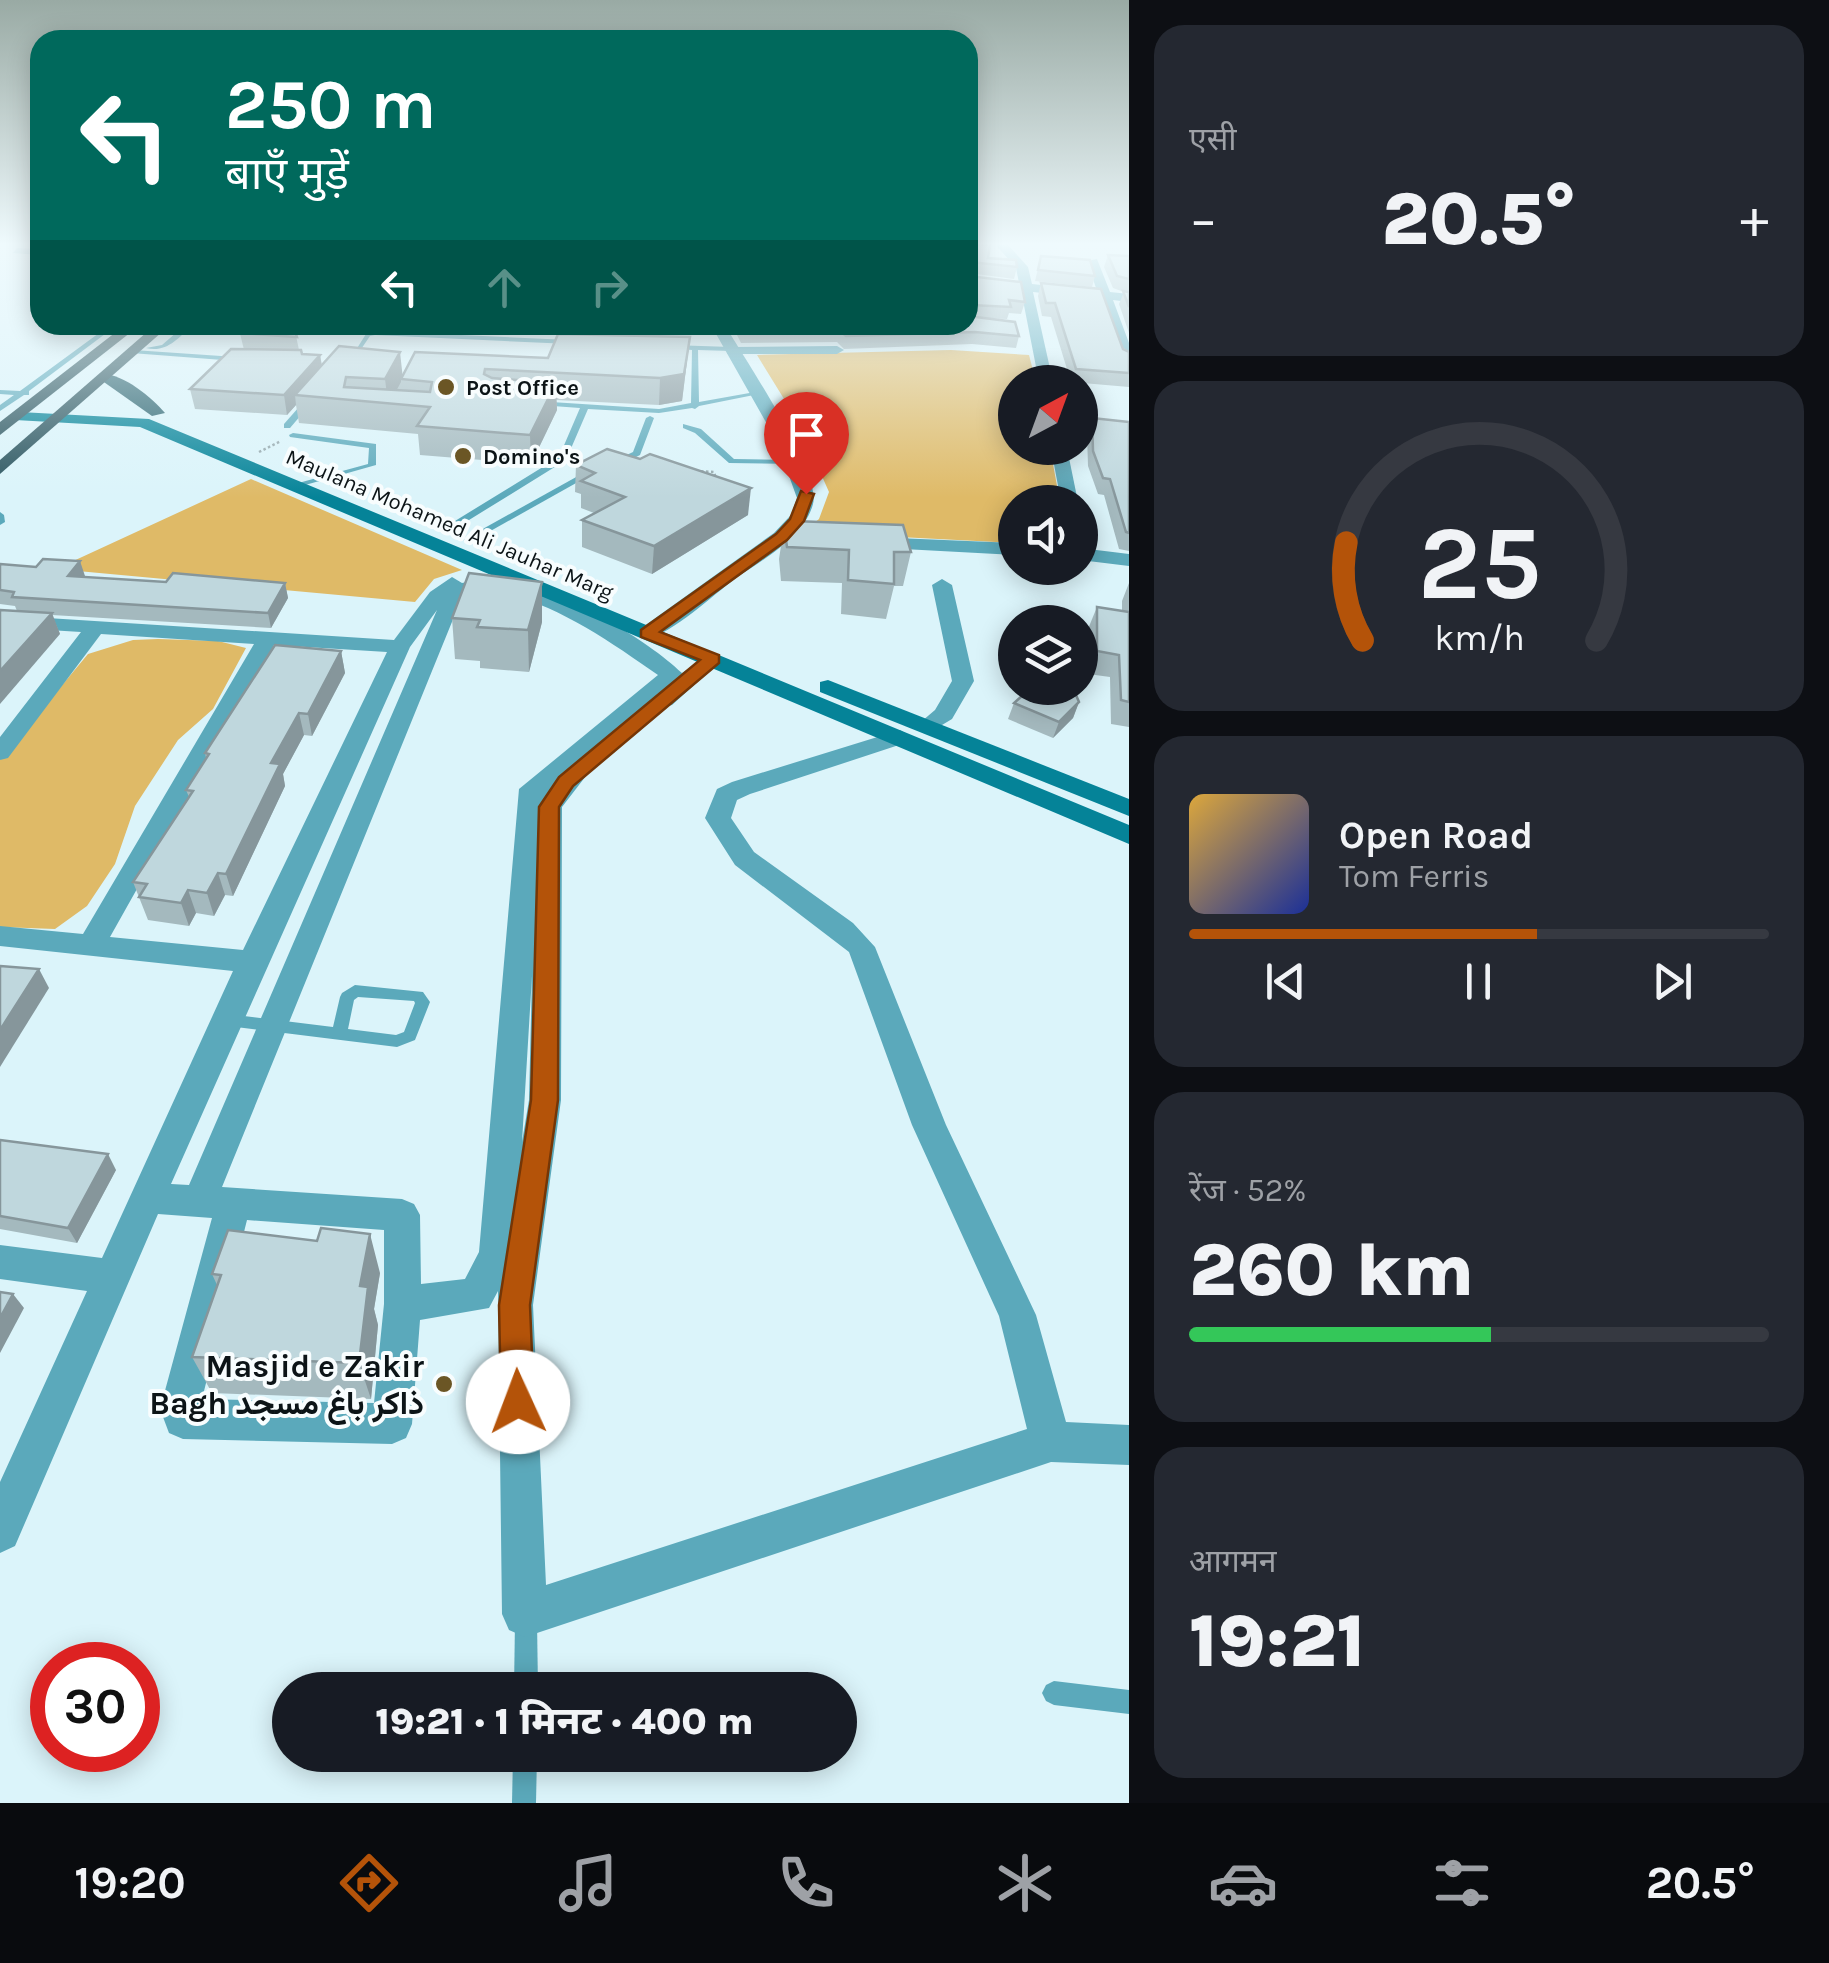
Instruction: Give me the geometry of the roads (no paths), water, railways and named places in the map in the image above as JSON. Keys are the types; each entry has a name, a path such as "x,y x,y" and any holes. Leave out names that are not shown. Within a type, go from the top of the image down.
{"highway":[{"path":"0,430 10,413 121,335"},
{"path":"0,468 152,335"}],"main road":[{"path":"106,377 144,400 157,413"},
{"name":"Maulana Mohamed Ali Jauhar Marg","path":"39,396 70,410 143,422 712,659 1129,808"},
{"name":"Maulana Mohamed Ali Jauhar Marg","path":"10,413 157,413 666,621 914,732 1129,836"}],"street":[{"path":"1034,329 1042,365"},
{"path":"1117,329 1129,362"},
{"path":"647,633 790,538 806,494 797,462 754,394 726,335"},
{"path":"731,350 837,350"},
{"path":"855,542 998,547"},
{"path":"1098,556 1129,560"},
{"path":"0,1531 252,962 400,647 447,586 486,566"},
{"path":"149,1198 216,1204 402,1215 403,1304 392,1424 183,1419 180,1409 216,1204 272,1027 446,612 460,590 486,582 523,591 618,638 672,675 531,790 497,1256 476,1296 403,1304"},
{"path":"942,586 963,681 944,714 914,732 741,788 726,795 718,818 735,852 770,882 840,924 861,947 930,1125 1017,1315 1051,1442"},
{"path":"0,620 400,647"},
{"path":"0,753 98,625"},
{"path":"90,946 268,638"},
{"path":"712,659 566,782 549,807 545,1100 514,1305 526,1614 1051,1442 1129,1446"},
{"path":"0,936 252,962"},
{"path":"0,1262 113,1277"}],"lane":[{"path":"0,392 39,396 103,335"},
{"path":"136,350 164,347 178,335"},
{"path":"359,366 340,365 352,360 368,335"},
{"path":"460,335 586,342"},
{"path":"659,346 731,350"},
{"path":"695,348 695,407"},
{"path":"136,350 248,360"},
{"path":"294,487 372,465 373,446 290,430 318,390"},
{"path":"530,402 659,411 754,394"},
{"path":"446,531 563,458 585,406"},
{"path":"468,540 576,479 631,457 650,418"},
{"path":"686,426 698,431 732,461 797,462"},
{"path":"228,1020 272,1027 397,1041 410,1036 423,1002 418,996 355,990 347,997 339,1034"},
{"path":"526,1614 526,1672"},
{"path":"1054,1693 1129,1702"},
{"path":"524,1803 525,1772"}],"place":[{"name":"Post Office","path":"446,387"},
{"name":"Domino's","path":"463,456"},
{"name":"Masjid e Zakir Bagh ذاکر باغ مسجد","path":"444,1384"}]}
